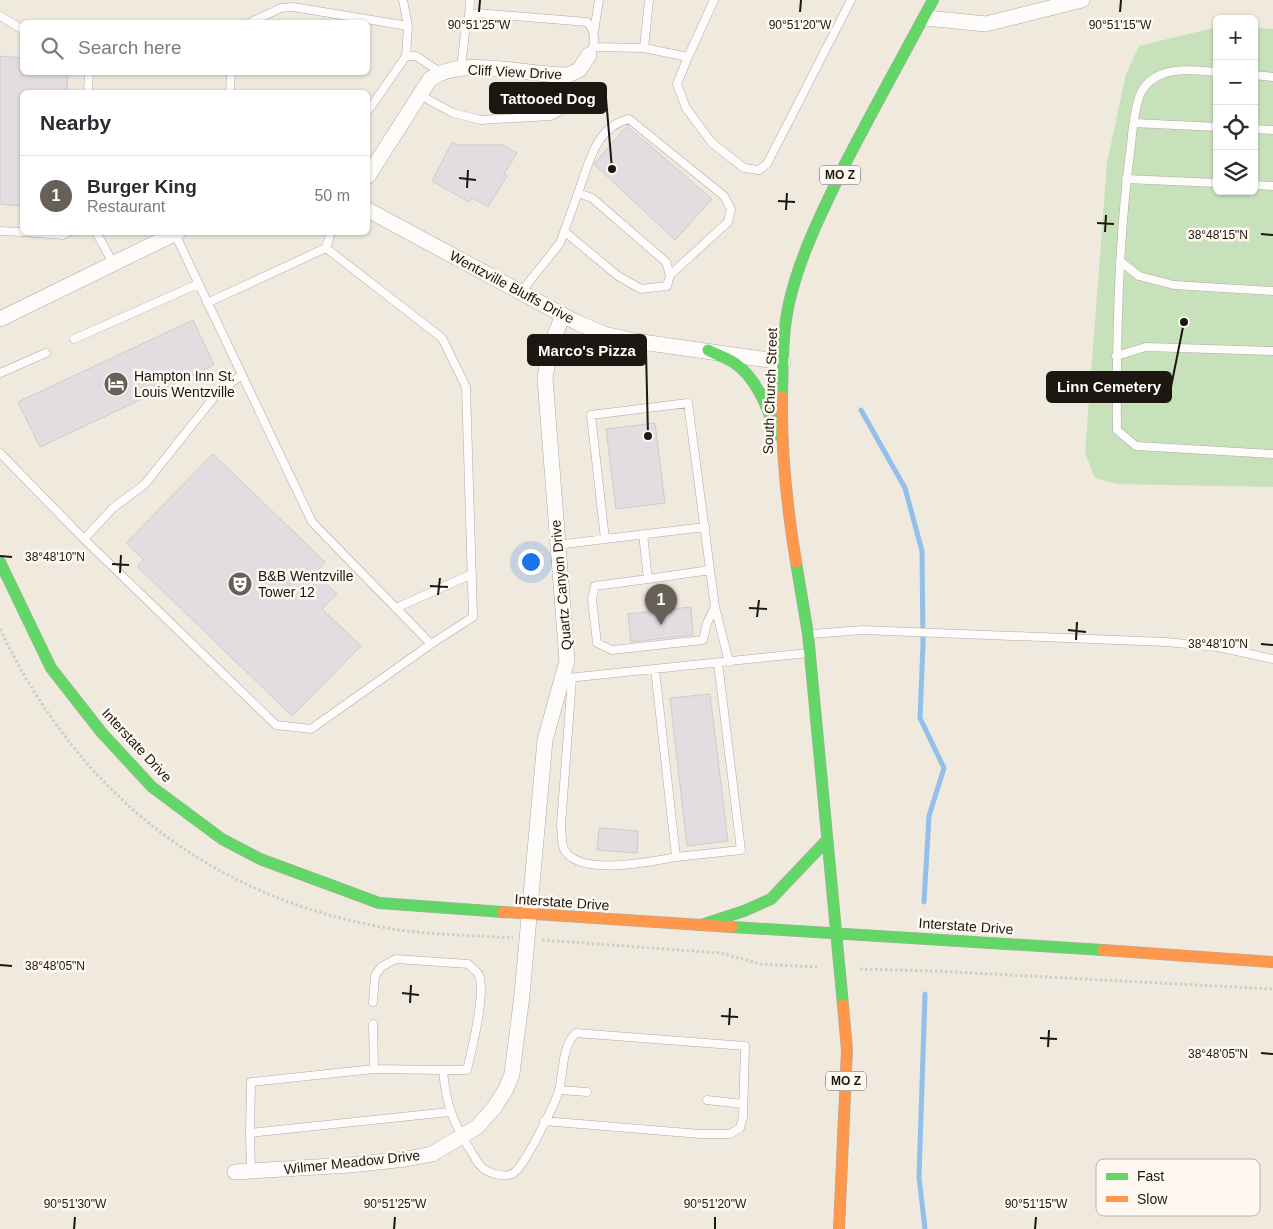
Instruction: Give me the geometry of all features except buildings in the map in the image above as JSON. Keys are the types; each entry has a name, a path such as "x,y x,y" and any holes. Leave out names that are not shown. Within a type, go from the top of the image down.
{"main road":[{"name":"South Church Street","path":"808,634 785,492 781,442 783,340 790,299 802,261 828,199 859,137 926,18 934,0"},
{"path":"708,350 737,365 750,379 762,398 781,442"},
{"name":"Interstate Drive","path":"0,562 52,668 102,733 152,787 222,839 260,859 379,903 528,915 1273,962"},
{"name":"MO Z","path":"808,634 847,1050 839,1229"},
{"path":"701,926 744,911 772,898 828,840"}],"street":[{"path":"926,18 986,24 1082,0"},
{"name":"Cliff View Drive","path":"440,72 461,68 568,75 579,70 591,51"},
{"path":"370,173 430,79 440,72"},
{"name":"Wentzville Bluffs Drive","path":"370,211 563,315 604,334 635,341 783,362"},
{"path":"0,318 172,235"},
{"name":"Quartz Canyon Drive","path":"528,915 545,740 567,678 545,378 551,345 563,315"},
{"name":"Wilmer Meadow Drive","path":"235,1172 406,1159 432,1154 462,1138 477,1127 494,1108 506,1089 512,1074 528,915"}],"lane":[{"path":"370,108 406,56 408,26 403,0"},
{"path":"461,68 464,33 469,16 470,0"},
{"path":"599,0 591,51 644,48 688,58"},
{"path":"644,48 650,0"},
{"path":"714,0 677,84 686,108 712,143 744,168 759,170 767,164 851,0"},
{"path":"254,20 281,4 293,8 370,20"},
{"path":"469,16 478,13 579,20 587,22 594,32"},
{"path":"0,16 20,28"},
{"path":"370,20 408,26"},
{"path":"406,56 416,56 440,72"},
{"path":"1213,72 1189,70 1162,73 1142,89 1134,123 1126,179 1116,356 1117,430 1136,446 1273,454"},
{"path":"88,90 90,75"},
{"path":"230,90 231,75"},
{"path":"420,95 453,113 481,120 551,116 562,110 568,75"},
{"path":"1258,75 1273,77"},
{"path":"521,292 560,243 578,192 598,140 615,122 628,119 724,196 731,209 728,222 670,275 667,286 641,289 618,276 564,232"},
{"path":"1134,123 1213,127"},
{"path":"1258,129 1273,130"},
{"path":"1126,179 1213,183"},
{"path":"1258,185 1273,186"},
{"path":"578,192 592,198 666,262 670,275"},
{"path":"0,231 20,232"},
{"path":"98,235 114,264"},
{"path":"177,235 198,284 312,522 431,644"},
{"path":"207,303 326,248 330,235"},
{"path":"0,453 84,539 276,725 311,729 473,616 466,387 442,338 326,248"},
{"path":"1120,261 1139,276 1174,285 1273,291"},
{"path":"74,339 198,284"},
{"path":"1116,356 1146,347 1273,351"},
{"path":"0,373 46,352"},
{"path":"84,539 113,508 145,484 219,391 242,375"},
{"path":"605,539 591,415 688,403 715,608 730,662"},
{"path":"557,545 705,526"},
{"path":"643,534 648,579"},
{"path":"710,570 595,586 592,599 597,643 612,650 703,640 707,623 715,608"},
{"path":"396,608 472,574"},
{"path":"808,634 862,630 1166,642 1218,647 1273,659"},
{"path":"718,663 741,850 676,857 637,864 594,864 576,861 564,849 561,826 567,678 810,653"},
{"path":"655,669 676,857"},
{"path":"251,1171 251,1082 374,1069 467,1070 475,1032 480,989 478,974 468,964 396,959 381,967 375,976 373,1002"},
{"path":"373,1024 374,1069"},
{"path":"444,1070 449,1112 462,1138 478,1164 490,1173 504,1176 516,1172 544,1121 556,1102 560,1090 566,1050 576,1033 745,1046 743,1104 740,1128 730,1134 700,1134 544,1121"},
{"path":"560,1090 588,1092"},
{"path":"707,1100 743,1104"},
{"path":"250,1133 449,1112"}],"path":[{"path":"0,629 24,677 68,743 123,803 161,834 200,860 284,901 327,915 416,932 720,953 760,964 811,967"},
{"path":"884,970 1273,989"}],"green space":[{"path":"1213,28 1213,195 1258,195 1258,28 1273,29 1273,487 1117,484 1095,478 1085,453 1107,163 1126,74 1139,46"}],"waterway":[{"path":"861,410 905,488 922,551 923,644 920,718 944,768 929,816 924,902"},
{"path":"925,994 919,1177 925,1229"}],"traffic: fast":[{"path":"782,397 783,348 787,311 806,248 843,168 933,0"},
{"path":"708,350 733,362 751,379 762,397 778,435"},
{"path":"0,562 51,668 102,733 152,787 222,839 260,859 379,903 503,912"},
{"path":"796,562 808,634 843,1005"},
{"path":"701,925 744,911 771,899 827,840"},
{"path":"732,927 1103,950"}],"traffic: slow":[{"path":"782,397 785,480 796,562"},
{"path":"503,912 732,927"},
{"path":"1103,950 1273,962"},
{"path":"839,1229 847,1050 843,1005"}],"place":[{"name":"Tattooed Dog","path":"612,169"},
{"name":"Linn Cemetery","path":"1184,322"},
{"name":"Hampton Inn St. Louis Wentzville","path":"116,384"},
{"name":"Marco's Pizza","path":"648,436"},
{"name":"B&B Wentzville Tower 12","path":"240,584"},
{"name":"Burger King","path":"661,625"}]}
